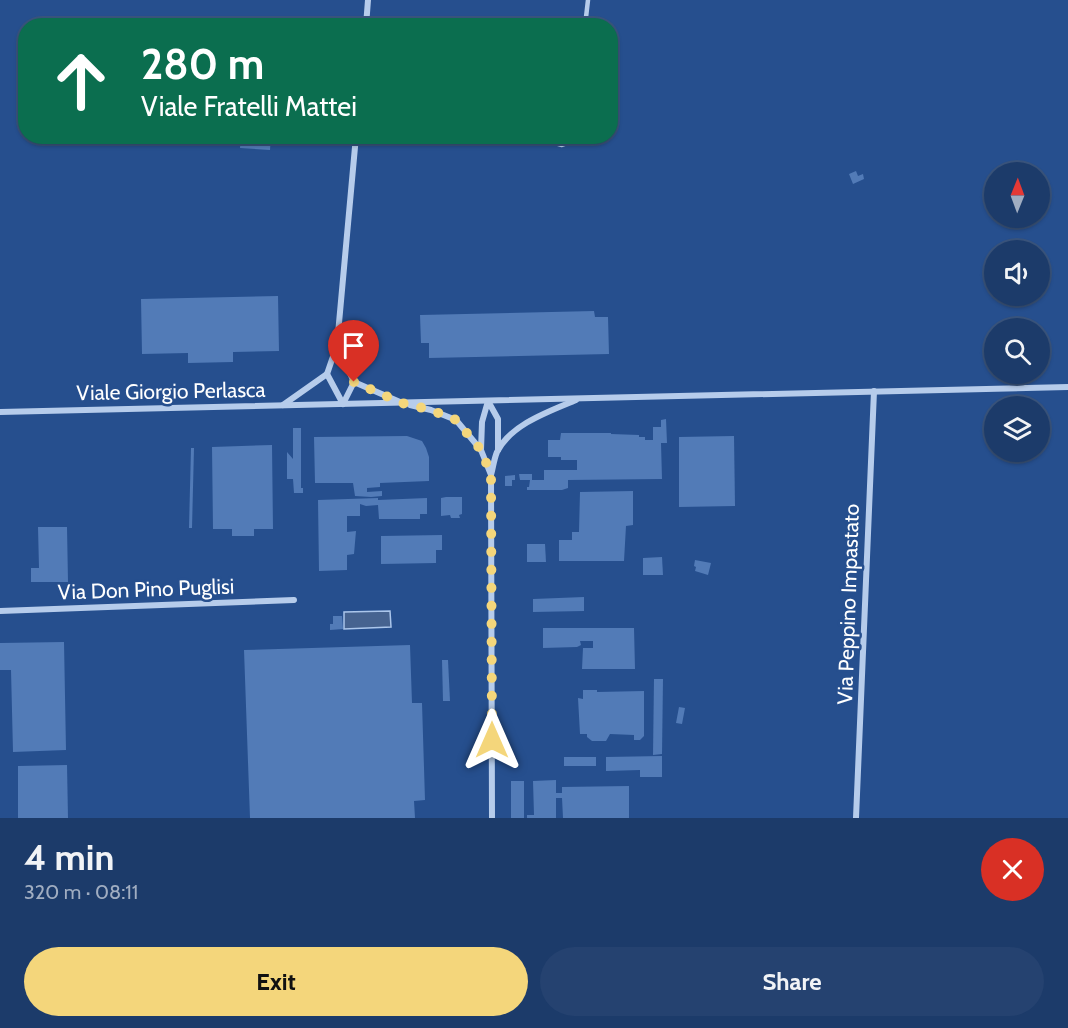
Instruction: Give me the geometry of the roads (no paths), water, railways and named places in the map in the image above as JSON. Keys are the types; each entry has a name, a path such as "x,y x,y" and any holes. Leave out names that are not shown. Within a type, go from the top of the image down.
{"street":[{"path":"367,18 368,0"},
{"path":"282,405 327,374 337,345 355,144"},
{"path":"337,345 354,382 402,403 431,410 456,420 481,450 491,475"},
{"path":"327,374 343,404"},
{"path":"343,404 354,382"},
{"path":"402,403 1068,387"},
{"name":"Via Peppino Impastato","path":"856,818 874,391"},
{"path":"498,451 515,431 535,418 580,399"},
{"path":"481,450 482,422 488,401"},
{"path":"488,401 498,419 498,451 491,475 492,818"},
{"name":"Viale Giorgio Perlasca","path":"0,412 402,403"},
{"name":"Via Don Pino Puglisi","path":"0,611 294,600"}],"lane":[{"path":"586,18 588,0"}],"water":[{"path":"390,611 391,627 344,629 344,612"}]}
